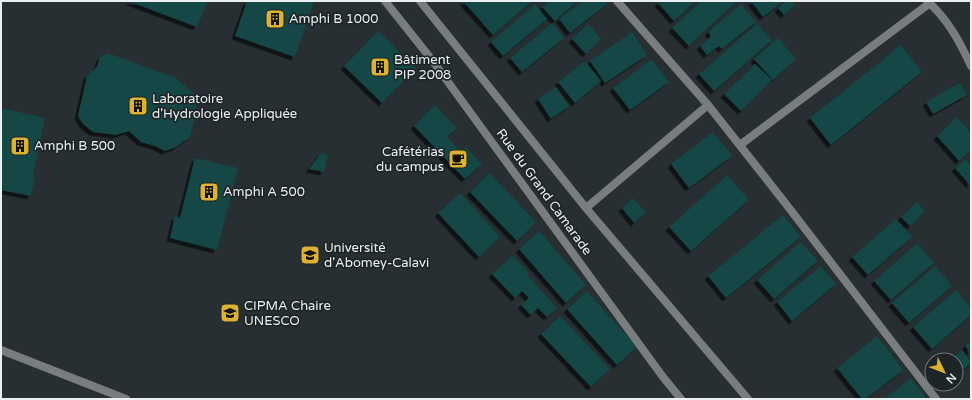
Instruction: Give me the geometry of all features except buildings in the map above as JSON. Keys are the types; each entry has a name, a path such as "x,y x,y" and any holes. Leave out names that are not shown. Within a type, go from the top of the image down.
{"street":[{"name":"Rue du Grand Camarade","path":"385,1 432,60 663,377 681,399"},
{"path":"420,1 586,208 748,399"},
{"path":"617,1 708,105 936,399"},
{"path":"740,145 928,2 947,22 962,46 971,66"},
{"path":"586,208 708,105"},
{"path":"1,350 126,399"}],"place":[{"name":"Amphi B 1000","path":"275,19"},
{"name":"Bâtiment PIP 2008","path":"380,67"},
{"name":"Laboratoire d'Hydrologie Appliquée","path":"138,106"},
{"name":"Amphi B 500","path":"20,146"},
{"name":"Cafétérias du campus","path":"458,159"},
{"name":"Amphi A 500","path":"209,192"},
{"name":"Université d'Abomey-Calavi","path":"310,255"},
{"name":"CIPMA Chaire UNESCO","path":"230,313"}]}
